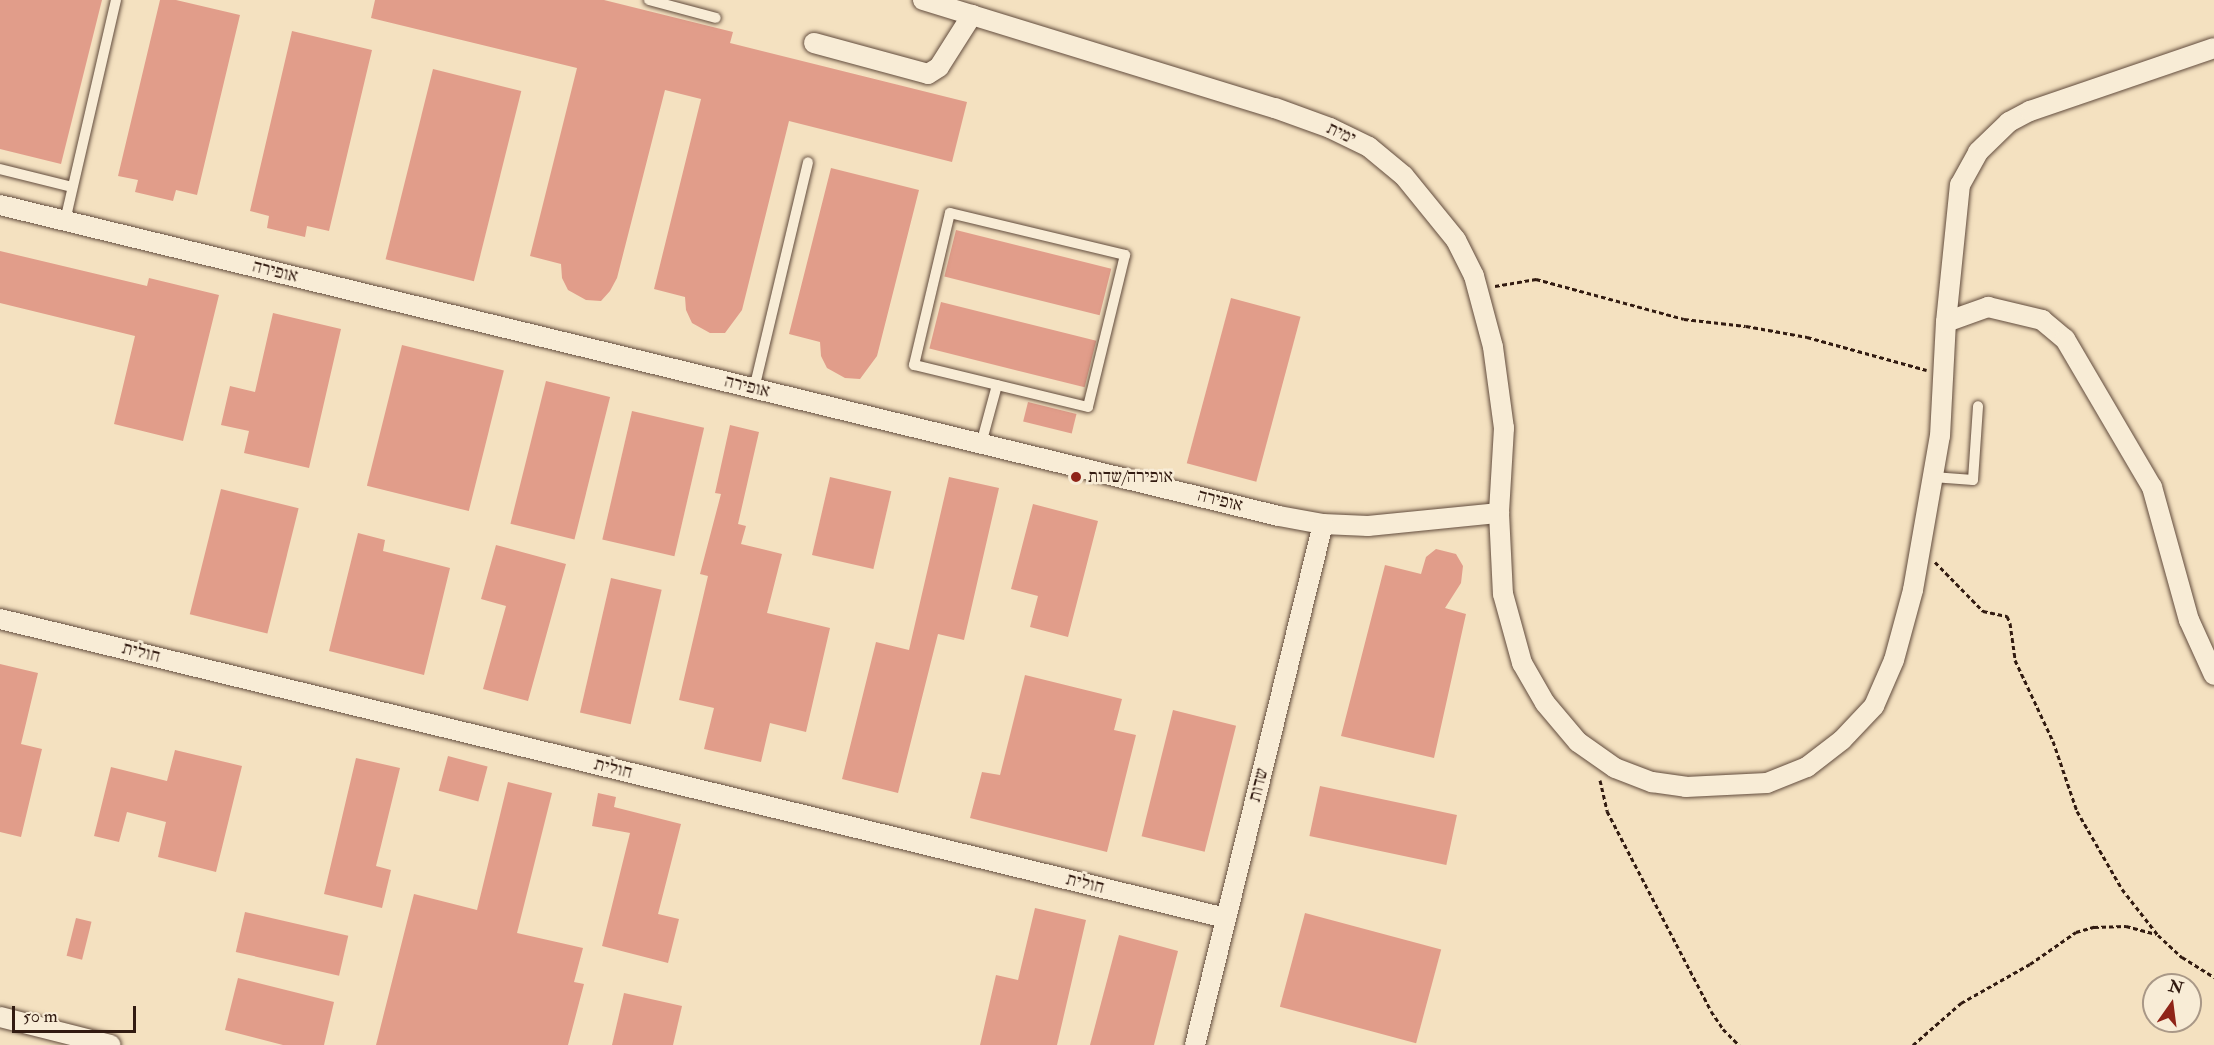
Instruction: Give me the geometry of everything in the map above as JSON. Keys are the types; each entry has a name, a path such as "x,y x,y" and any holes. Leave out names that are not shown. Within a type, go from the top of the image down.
{"street":[{"name":"ימית","path":"923,0 1275,108 1330,128 1369,147 1404,176 1430,205 1456,240 1477,288 1493,347 1504,428 1499,513 1503,594 1522,663 1545,704 1578,742 1615,768 1652,782 1686,787 1767,783 1807,767 1842,740 1874,706 1894,660 1919,557 1940,436 1946,322 1960,185 1978,152 2009,122 2030,111 2214,48"},
{"path":"814,43 928,74 939,67 972,15"},
{"name":"אופירה","path":"0,206 981,444 1323,524 1368,526 1499,513"},
{"path":"1946,322 1988,307 2042,320 2065,339 2152,487 2189,620 2214,675"},
{"name":"שדות","path":"1195,1045 1323,524"},
{"name":"חולית","path":"0,619 1226,918"},
{"path":"0,1017 111,1045"}],"lane":[{"path":"65,221 116,0"},
{"path":"649,0 716,18"},
{"path":"754,389 808,162"},
{"path":"0,169 72,187"},
{"path":"950,213 1125,255 1088,407 997,385 914,365 950,213"},
{"path":"981,444 997,385"},
{"path":"1933,477 1974,480 1978,406"}],"path":[{"path":"1477,288 1536,279 1684,319 1746,326 1807,337 1895,363 1943,374"},
{"path":"1919,557 1935,561 1983,612 2007,616 2010,623 2014,660 2053,741 2077,811 2122,889 2158,935 2182,957 2214,977"},
{"path":"1599,777 1607,811 1711,1011 1723,1029 1739,1045"},
{"path":"1913,1045 1961,1003 2030,964 2076,932 2094,927 2126,927 2158,935"}],"building":[{"path":"0,0 102,0 61,164 0,149"},
{"path":"160,0 176,0 240,15 197,195 176,190 173,201 135,192 138,180 118,176"},
{"path":"375,0 604,0 733,32 730,43 967,102 952,162 789,121 742,310 725,333 710,333 692,323 686,310 685,297 654,289 701,99 665,90 617,278 601,301 586,300 568,290 562,278 561,264 530,256 577,68 371,18"},
{"path":"292,31 372,50 329,231 307,226 305,237 267,228 269,216 250,211"},
{"path":"433,69 521,91 474,281 386,259"},
{"path":"831,168 919,190 877,356 860,379 845,378 827,368 821,356 820,342 789,334"},
{"path":"956,230 1111,269 1100,315 944,277"},
{"path":"0,251 147,286 149,278 219,295 183,441 114,424 135,336 0,303"},
{"path":"1231,298 1301,317 1256,482 1187,463"},
{"path":"941,302 1096,341 1085,387 929,349"},
{"path":"273,313 341,329 309,468 244,453 249,431 221,425 230,386 255,392"},
{"path":"402,345 504,370 469,511 367,486"},
{"path":"546,381 610,397 574,540 510,524"},
{"path":"1028,402 1077,414 1072,434 1023,421"},
{"path":"632,411 704,428 674,556 602,540"},
{"path":"730,425 759,432 738,524 746,526 741,544 782,554 767,613 830,628 806,732 770,723 761,762 704,749 714,708 679,700 708,576 700,574 721,494 715,493"},
{"path":"830,477 891,491 873,569 812,555"},
{"path":"949,477 999,488 964,640 938,634 898,793 842,779 876,642 909,650"},
{"path":"221,489 299,508 267,634 190,614"},
{"path":"1033,504 1098,521 1068,637 1030,627 1038,596 1011,589"},
{"path":"358,533 385,540 383,551 450,568 424,675 329,651"},
{"path":"496,545 566,564 528,701 483,689 506,606 481,599"},
{"path":"1436,549 1456,554 1463,566 1461,583 1445,608 1466,614 1434,758 1341,736 1385,565 1421,574 1426,557"},
{"path":"611,578 662,590 631,724 580,712"},
{"path":"0,664 38,673 21,744 42,749 21,837 0,832"},
{"path":"1025,675 1122,699 1114,730 1136,735 1107,852 970,818 982,772 1000,775"},
{"path":"1173,710 1236,726 1205,852 1142,836"},
{"path":"175,750 242,766 216,872 158,857 166,822 127,812 119,842 94,836 111,767 167,781"},
{"path":"448,756 488,767 478,801 439,791"},
{"path":"356,758 400,768 376,866 391,870 382,908 324,894"},
{"path":"508,782 552,793 517,933 583,948 574,982 584,984 568,1045 376,1045 414,894 477,910"},
{"path":"1320,786 1457,815 1446,865 1309,836"},
{"path":"598,793 616,797 614,807 681,824 658,914 679,919 668,963 602,946 630,833 592,826"},
{"path":"1035,908 1086,920 1057,1045 980,1045 996,975 1018,980"},
{"path":"245,912 348,936 339,976 236,952"},
{"path":"1305,913 1441,949 1416,1043 1280,1007"},
{"path":"76,918 92,922 82,960 67,956"},
{"path":"1119,935 1178,951 1154,1045 1090,1045"},
{"path":"238,978 334,1002 324,1045 283,1045 225,1030"},
{"path":"624,993 682,1006 673,1045 612,1045"}],"place":[{"name":"אופירה/שדות","path":"1076,477"}]}
